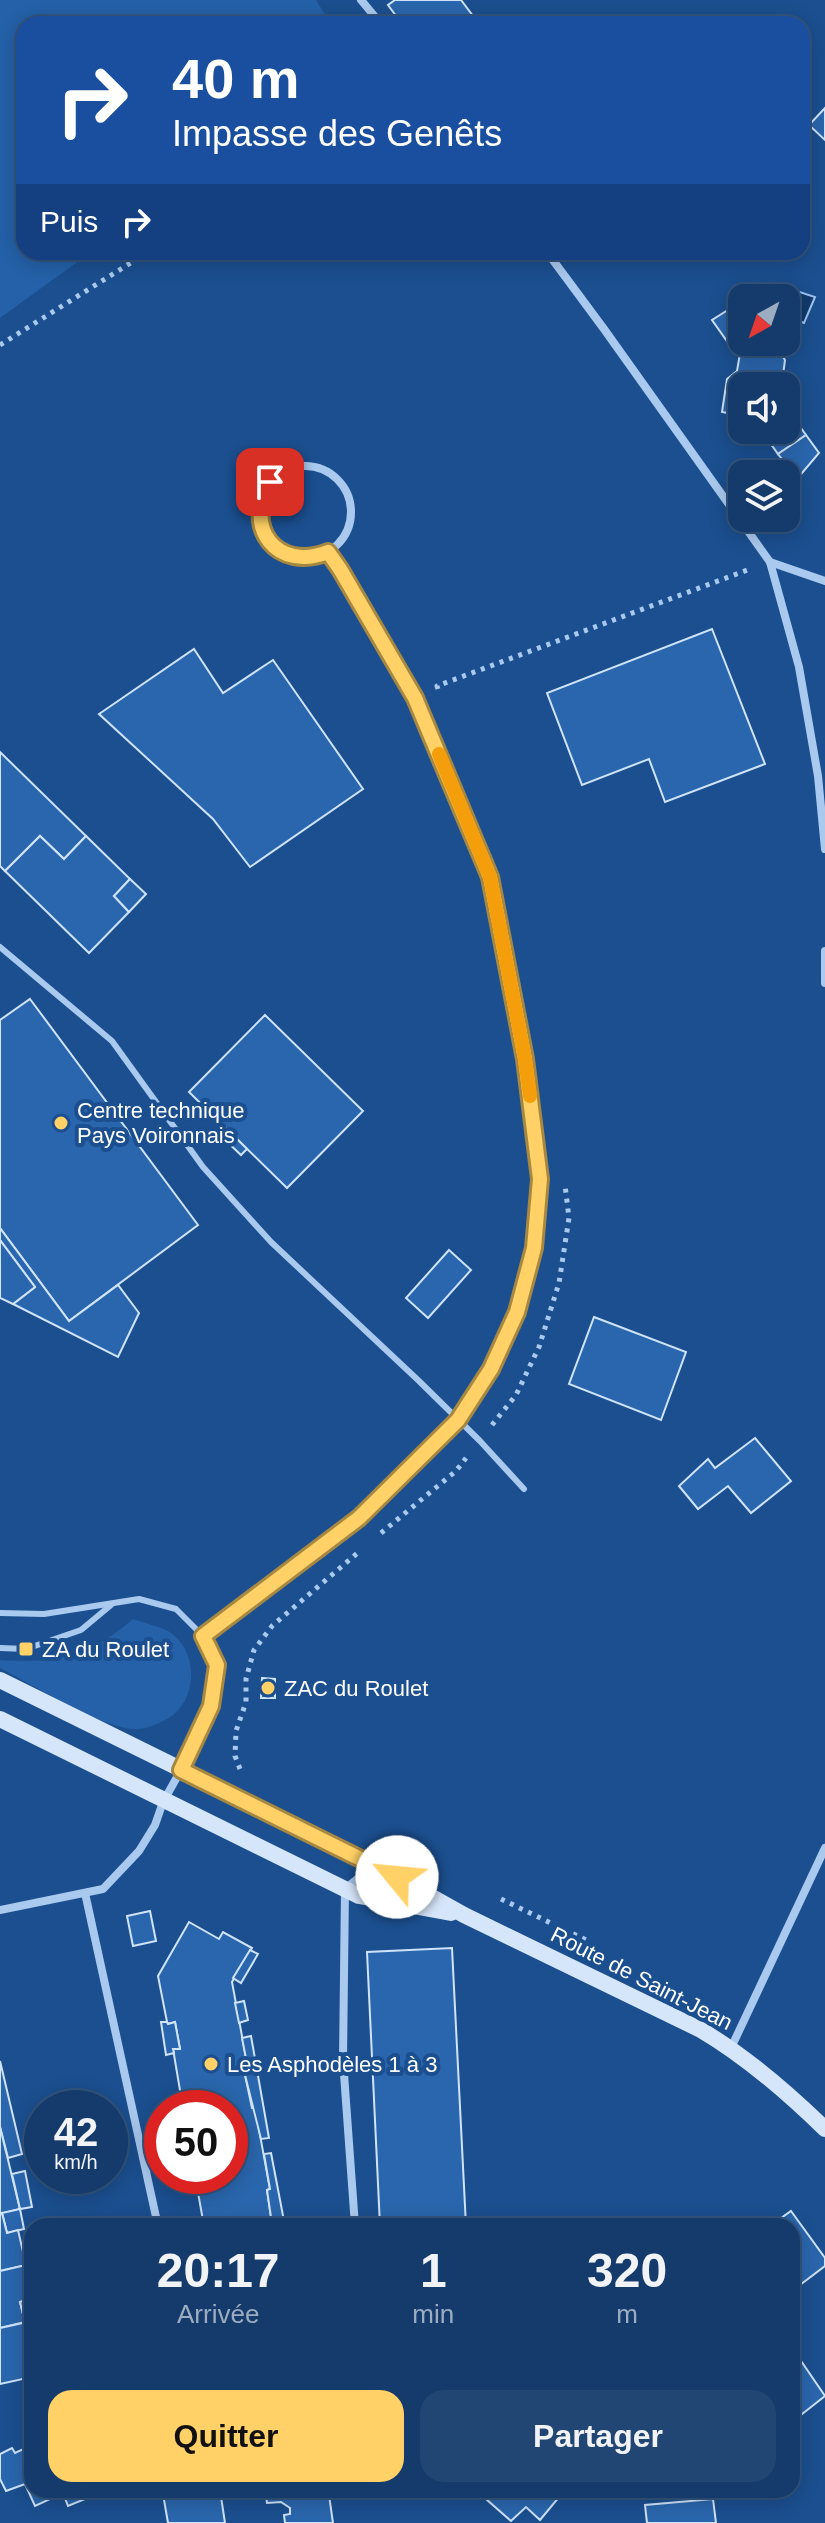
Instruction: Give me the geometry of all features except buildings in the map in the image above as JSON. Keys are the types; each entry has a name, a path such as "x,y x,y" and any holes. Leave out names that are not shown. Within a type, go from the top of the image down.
{"main road":[{"name":"Route de Saint-Jean","path":"0,1680 375,1865 464,1915 701,2030 731,2048 798,2102 825,2129"},
{"name":"Route de Saint-Jean","path":"0,1719 359,1896 464,1915"}],"street":[{"path":"361,0 374,16"},
{"path":"553,260 770,562 799,667 818,776 825,849"},
{"path":"297,467 313,467 328,472 348,496 351,512 348,528 340,542 328,552 315,557 287,555 265,537 260,524 262,496 270,482 282,472 297,467"},
{"path":"0,1910 103,1889 139,1851 155,1825 163,1802 211,1706 217,1665 203,1636 359,1518 458,1420 491,1369 517,1312 534,1248 540,1179 525,1059 490,877 415,698 328,552"},
{"path":"770,562 825,581"},
{"path":"825,951 825,983"},
{"path":"731,2048 825,1848"},
{"path":"354,2218 343,2060 345,1889 375,1865"},
{"path":"85,1893 156,2218"}],"lane":[{"path":"0,947 112,1041 203,1167 271,1242 419,1381 524,1489"},
{"path":"0,1613 44,1614 139,1599 176,1609 203,1636"},
{"path":"0,1648 26,1649 81,1630 113,1603"}],"path":[{"path":"0,345 135,260"},
{"path":"437,686 770,562"},
{"path":"380,1534 456,1471 480,1441"},
{"path":"242,1775 235,1756 236,1731 246,1702 246,1679 254,1650 272,1626 368,1544"},
{"path":"487,1892 598,1946"}],"shaded area":[{"path":"0,0 316,0 326,16 16,16 16,260 80,260 0,318"},
{"path":"800,292 815,297 804,323 800,321"},
{"path":"133,1619 168,1631 185,1648 189,1660 191,1672 187,1696 169,1718 152,1726 139,1729 109,1723 0,1668 0,1660 55,1659 71,1655 102,1642"}],"slow traffic":[{"path":"439,754 490,877 530,1096"}],"place":[{"name":"Centre technique Pays Voironnais","path":"61,1123"},
{"name":"ZA du Roulet","path":"26,1649"},
{"name":"ZAC du Roulet","path":"268,1688"},
{"name":"Les Asphodèles 1 à 3","path":"211,2064"}],"route":[{"path":"270,482 259,510 265,537 287,555 315,557 328,552 340,569 415,698 490,877 525,1059 540,1179 534,1248 517,1312 491,1369 458,1420 359,1518 203,1636 217,1665 211,1706 181,1770 397,1877"}]}
